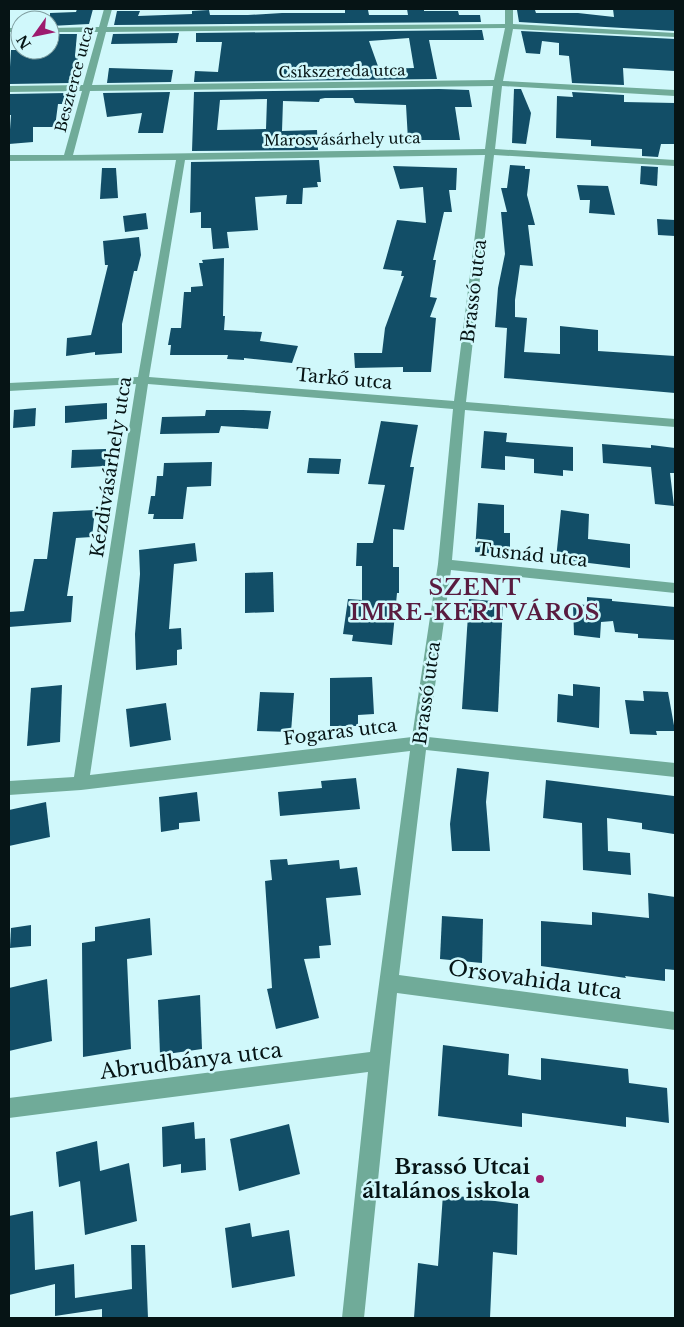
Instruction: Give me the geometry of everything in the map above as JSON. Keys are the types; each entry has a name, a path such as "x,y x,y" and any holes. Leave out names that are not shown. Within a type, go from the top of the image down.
{"street":[{"name":"Beszterce utca","path":"68,157 108,9"},
{"name":"Brassó utca","path":"353,1318 379,1061 419,743 445,564 459,406 498,83 509,26 509,9"},
{"path":"60,30 509,26 675,34"},
{"name":"Csíkszereda utca","path":"9,88 498,83 675,93"},
{"name":"Marosvásárhely utca","path":"9,158 491,152 675,163"},
{"name":"Kézdivásárhely utca","path":"81,783 143,380 181,157"},
{"name":"Tarkő utca","path":"9,387 143,380 675,423"},
{"name":"Tusnád utca","path":"445,564 675,588"},
{"name":"Fogaras utca","path":"9,788 81,783 419,743 675,770"},
{"name":"Orsovahida utca","path":"389,983 675,1021"},
{"name":"Abrudbánya utca","path":"9,1108 379,1061"}],"building":[{"path":"77,9 93,9 89,24 60,25 60,13 76,12"},
{"path":"345,9 368,10 369,15 408,15 407,9 458,11 459,15 480,15 481,22 114,25 117,11 140,11 138,16 192,14 192,11 209,10 210,15 345,13"},
{"path":"613,9 675,9 675,31 519,22 517,10 535,10 536,13 578,13 614,17"},
{"path":"482,30 484,40 429,40 437,79 194,82 195,71 218,72 222,42 196,42 196,33","holes":["409,38 414,68 379,69 369,41"]},
{"path":"521,31 675,39 675,71 623,68 624,85 572,83 569,56 559,55 559,43 542,41 540,54 526,53"},
{"path":"179,33 177,43 111,44 113,34"},
{"path":"60,34 77,34 75,56 79,56 70,83 9,84 10,60 60,60"},
{"path":"109,68 173,70 171,82 107,83"},
{"path":"514,89 521,89 531,113 526,144 512,143"},
{"path":"469,90 472,107 455,107 460,140 408,140 406,105 355,103 353,98 325,98 320,99 319,102 283,101 282,131 317,130 318,150 192,151 194,92","holes":["267,99 266,129 217,130 220,100"]},
{"path":"170,92 163,133 138,133 142,113 107,117 103,93"},
{"path":"572,92 624,95 624,102 675,103 675,144 661,144 658,157 642,156 642,149 591,146 591,140 556,138 557,96 573,97"},
{"path":"66,93 62,104 58,104 55,127 33,127 33,142 9,144 11,115 9,115 9,94"},
{"path":"319,160 321,182 317,182 318,187 303,188 302,204 286,204 287,195 255,197 258,230 227,232 229,248 213,249 211,228 201,228 201,212 190,213 191,162"},
{"path":"510,165 525,166 525,169 530,169 527,195 535,225 528,225 533,266 520,265 515,300 515,317 527,318 524,352 560,354 560,326 598,330 598,351 675,356 675,393 504,378 507,328 495,327 498,288 505,254 501,212 507,212 501,188 507,188"},
{"path":"393,166 457,168 456,190 449,190 452,212 444,212 433,260 436,260 430,297 437,298 430,317 436,318 431,372 403,372 403,367 355,368 354,353 382,353 385,328 404,276 401,276 402,271 383,269 397,220 426,223 423,187 400,189"},
{"path":"641,166 658,167 657,186 640,184"},
{"path":"102,168 116,168 118,198 100,199"},
{"path":"577,185 608,186 615,215 589,213 590,200 580,200"},
{"path":"146,213 148,229 125,232 123,216"},
{"path":"657,219 675,220 675,236 658,235"},
{"path":"139,237 141,255 137,271 134,271 122,324 122,353 95,355 95,352 66,356 67,338 91,335 108,265 105,265 103,241"},
{"path":"224,258 224,330 262,332 260,341 298,346 292,363 244,358 244,360 227,359 228,355 170,355 171,345 168,345 171,328 181,328 184,292 191,292 191,287 203,286 199,263 203,263 202,260"},
{"path":"107,403 107,419 65,423 65,406"},
{"path":"36,408 35,426 13,428 14,410"},
{"path":"206,410 271,411 268,429 221,426 219,433 160,434 162,417 205,416"},
{"path":"381,421 418,425 410,467 414,467 404,530 393,529 393,567 399,567 399,593 397,593 392,645 352,641 353,635 343,634 348,599 362,600 362,566 356,566 357,543 373,543 385,485 368,484"},
{"path":"484,431 507,433 506,442 573,447 573,471 563,470 563,476 534,473 534,459 505,456 505,470 481,468"},
{"path":"602,444 651,448 651,445 675,448 675,473 670,473 674,506 655,504 651,467 603,463"},
{"path":"106,449 105,466 71,468 72,450"},
{"path":"309,458 341,459 339,474 307,473"},
{"path":"212,462 211,486 187,487 183,519 153,519 154,514 148,514 151,496 155,496 157,476 163,476 164,463"},
{"path":"478,503 504,505 504,533 510,533 510,555 475,552"},
{"path":"95,510 92,537 76,538 67,596 73,596 71,622 9,627 9,612 24,611 34,559 47,559 53,512"},
{"path":"561,510 589,514 588,539 630,544 630,568 556,559"},
{"path":"195,543 197,561 174,564 169,629 181,628 182,649 177,650 177,665 136,670 135,634 140,574 139,550"},
{"path":"273,572 274,612 245,613 245,573"},
{"path":"587,597 675,607 675,640 638,638 638,634 615,632 613,621 601,622 600,638 574,635 573,604 587,605"},
{"path":"469,599 503,602 498,712 462,709"},
{"path":"372,677 374,714 358,715 358,726 330,726 330,678"},
{"path":"573,684 600,687 599,728 557,722 558,694 573,696"},
{"path":"62,685 60,742 27,746 31,688"},
{"path":"643,691 668,692 675,731 656,731 657,735 630,734 625,700 644,701"},
{"path":"260,692 294,693 291,732 257,731"},
{"path":"166,703 171,740 130,747 126,709"},
{"path":"457,768 489,772 486,802 490,851 452,851 450,824"},
{"path":"356,778 360,809 280,816 278,792 322,788 321,781"},
{"path":"546,780 674,796 674,834 642,829 642,823 607,818 608,851 630,853 631,875 583,870 582,823 543,818"},
{"path":"197,792 200,821 179,823 179,829 161,832 159,797"},
{"path":"46,802 50,837 9,846 9,810"},
{"path":"287,859 288,865 339,860 340,869 357,867 361,895 326,898 331,945 319,946 320,958 304,959 319,1018 276,1029 267,989 272,988 265,881 272,880 270,860"},
{"path":"648,893 675,897 675,970 665,969 665,981 625,976 626,978 541,966 541,921 592,925 592,912 649,918"},
{"path":"442,916 483,919 482,963 440,959"},
{"path":"150,918 152,955 127,959 131,1049 83,1057 82,943 95,941 95,927"},
{"path":"31,925 31,946 10,948 11,928"},
{"path":"47,979 52,1041 9,1051 9,988"},
{"path":"200,995 202,1049 160,1055 158,1000"},
{"path":"443,1045 509,1054 508,1075 541,1080 541,1058 628,1069 629,1083 667,1088 669,1123 626,1117 626,1127 522,1113 522,1127 438,1116"},
{"path":"194,1122 195,1139 205,1138 206,1170 181,1173 181,1164 163,1167 162,1127"},
{"path":"289,1124 300,1174 239,1191 230,1139"},
{"path":"97,1141 100,1171 129,1163 137,1221 85,1235 80,1181 59,1187 56,1152"},
{"path":"443,1194 518,1204 517,1255 493,1252 490,1318 414,1318 418,1263 438,1266"},
{"path":"33,1211 35,1270 74,1264 75,1298 132,1289 131,1245 145,1245 148,1318 102,1318 102,1309 55,1316 55,1284 9,1295 9,1216"},
{"path":"250,1223 252,1237 289,1230 295,1276 232,1288 225,1228"}],"place":[{"name":"Brassó Utcai általános iskola","path":"540,1179"}],"district":[{"name":"SZENT IMRE-KERTVÁROS","path":"475,600"}]}
